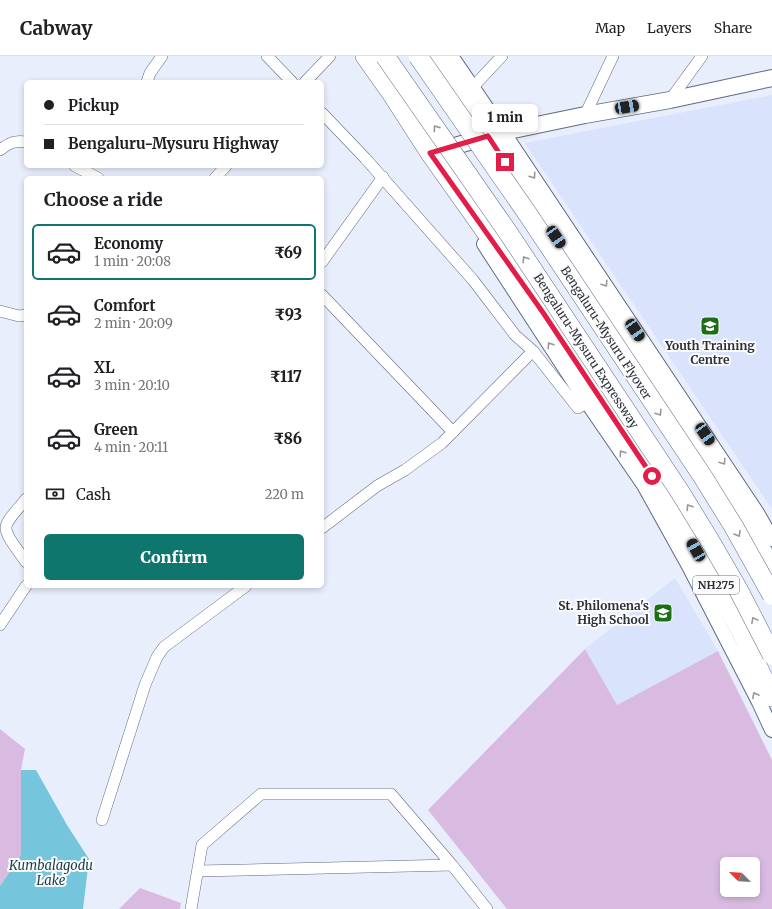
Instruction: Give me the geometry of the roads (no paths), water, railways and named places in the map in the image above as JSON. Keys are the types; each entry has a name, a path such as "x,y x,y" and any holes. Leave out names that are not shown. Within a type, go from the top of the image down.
{"highway":[{"name":"Bengaluru-Mysuru Expressway","path":"365,56 392,94 430,153 544,314 652,476 716,584 742,633 772,697"},
{"name":"Bengaluru-Mysuru Expressway","path":"385,56 507,231 680,492 739,591 772,655"},
{"name":"Bengaluru-Mysuru Flyover","path":"418,56 527,213 703,477 734,527 772,595"},
{"path":"434,56 496,134 750,528 772,569"}],"main road":[{"path":"430,153 496,134 585,115 670,100 772,78"}],"street":[{"path":"147,80 162,56"},
{"path":"267,56 290,80"},
{"path":"307,80 330,56"},
{"name":"NH275","path":"355,56 472,226 587,402 644,485 667,525 772,730"},
{"path":"450,56 473,87 496,134 757,513 772,539"},
{"path":"473,87 502,56"},
{"path":"585,115 613,56"},
{"path":"670,100 702,56"},
{"path":"324,115 383,177 473,280 515,335 533,351 578,408 587,402"},
{"path":"0,150 6,145 17,140 24,142"},
{"path":"79,168 94,176"},
{"path":"218,176 224,168"},
{"path":"324,259 383,177"},
{"path":"324,297 453,432"},
{"path":"0,311 19,316 24,315"},
{"path":"324,527 366,496 377,486 405,470 442,443 533,351"},
{"path":"24,501 9,520 6,527 7,535 24,559"},
{"path":"0,625 25,588"},
{"path":"102,820 145,685 157,658 164,648 243,588"},
{"path":"191,909 202,845 261,794 391,794 452,865 487,909"},
{"path":"198,871 452,865"}],"water":[{"name":"Kumbalagodu Lake","path":"21,770 36,770 67,825 89,859 83,909 0,909 0,886 21,855"}],"place":[{"name":"Youth Training Centre","path":"710,326"},
{"name":"St. Philomena's High School","path":"663,613"}]}
